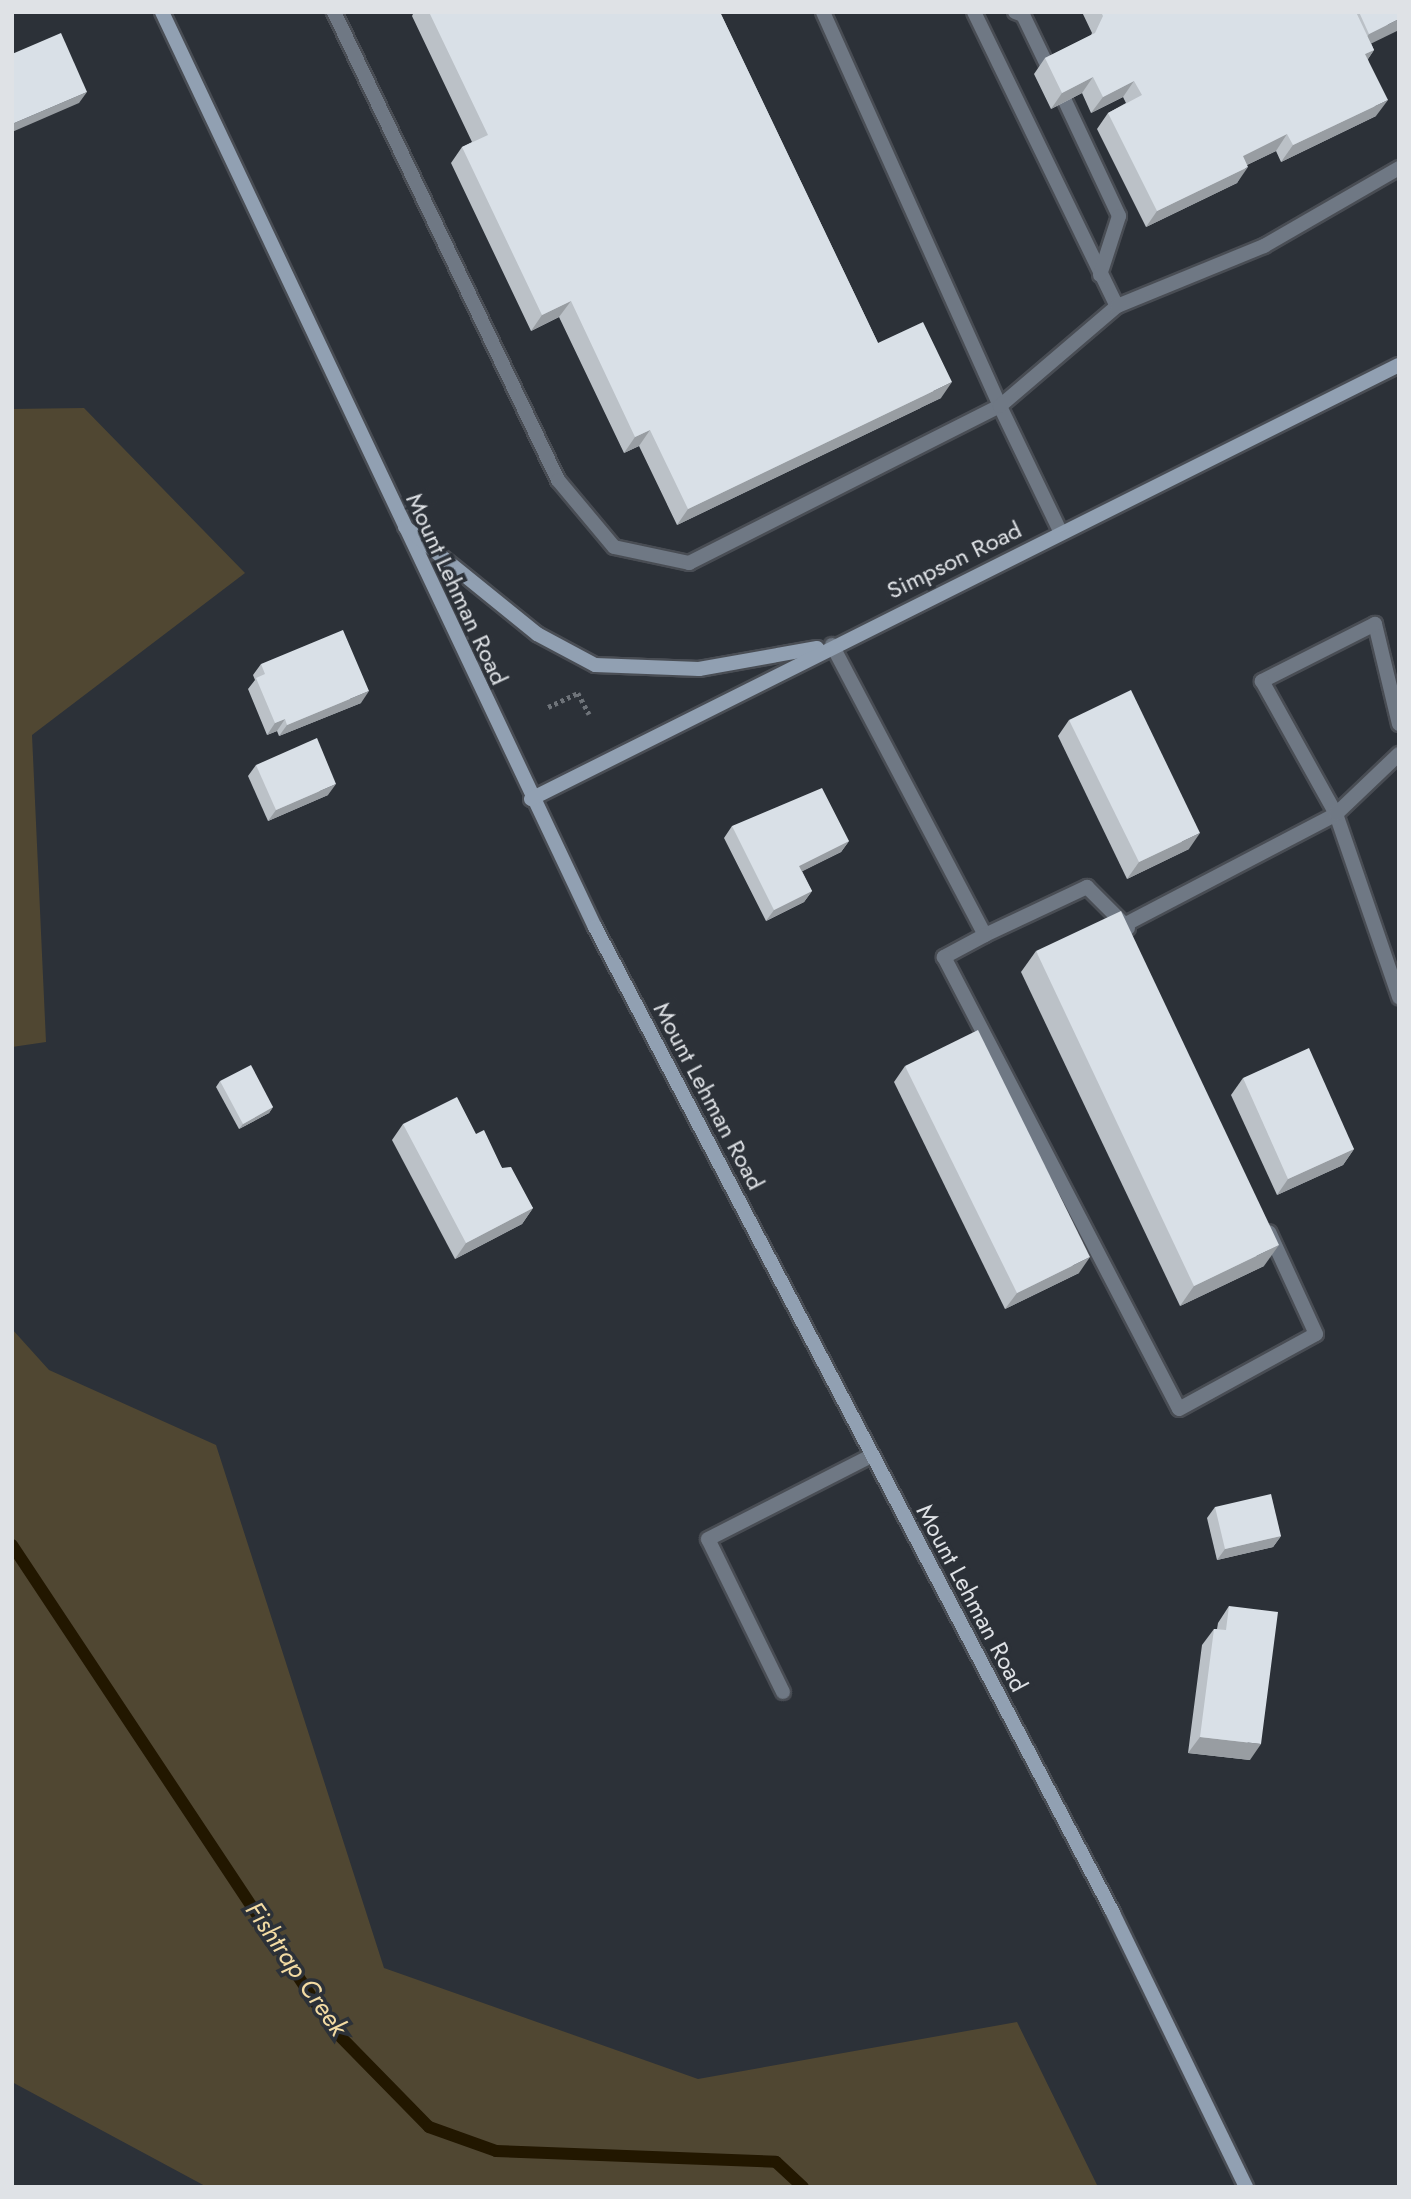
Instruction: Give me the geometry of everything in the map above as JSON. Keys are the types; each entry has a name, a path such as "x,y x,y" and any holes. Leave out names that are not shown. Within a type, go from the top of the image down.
{"main road":[{"name":"Mount Lehman Road","path":"162,12 531,799 871,1456 1113,1913 1245,2187"},
{"name":"Simpson Road","path":"531,799 832,645 1399,365"},
{"path":"401,525 537,634 595,664 699,669 832,645"}],"lane":[{"path":"334,12 558,481 614,547 689,563 1000,406 1117,306 1264,246 1399,168"},
{"path":"823,12 1000,406 1061,533"},
{"path":"974,12 1117,306"},
{"path":"1015,12 1023,15 1048,67"},
{"path":"1065,101 1119,216 1100,275"},
{"path":"1399,724 1375,624 1262,681 1336,814 1399,997"},
{"path":"832,645 985,935"},
{"path":"1126,924 1336,814 1399,754"},
{"path":"1137,949 1126,924 1087,887 943,957 1179,1409 1316,1334 1264,1222"},
{"path":"783,1692 708,1539 871,1456"}],"path":[{"path":"548,707 578,693 589,714"}],"shaded area":[{"path":"84,408 245,573 32,735 46,1042 12,1047 12,409"},
{"path":"12,1329 49,1370 216,1445 384,1968 698,2079 1017,2022 1098,2187 207,2187 12,2082"}],"building":[{"path":"429,12 720,12 878,343 923,322 952,382 688,509 650,430 635,437 571,301 542,315 462,147 488,135"},
{"path":"1101,12 1356,12 1374,50 1365,54 1388,100 1293,145 1287,134 1243,156 1248,167 1157,211 1108,113 1142,95 1134,81 1103,97 1093,77 1062,93 1045,58 1095,33 1103,16"},
{"path":"1359,12 1399,12 1399,19 1369,34"},
{"path":"61,33 87,92 12,124 12,54"},
{"path":"343,630 369,691 287,725 285,719 275,723 256,678 265,674 261,664"},
{"path":"1131,690 1200,833 1139,862 1069,720"},
{"path":"317,738 336,784 276,810 256,765"},
{"path":"822,788 849,841 799,866 812,891 774,910 732,826"},
{"path":"1121,911 1279,1245 1194,1286 1036,951"},
{"path":"978,1030 1090,1257 1017,1293 905,1066"},
{"path":"1309,1048 1354,1149 1288,1179 1243,1078"},
{"path":"251,1065 273,1107 243,1124 220,1081"},
{"path":"457,1097 476,1134 484,1130 502,1168 511,1167 533,1208 466,1243 403,1124"},
{"path":"1271,1494 1281,1536 1225,1549 1215,1507"},
{"path":"1229,1606 1278,1612 1261,1744 1200,1737 1214,1629 1226,1630"}],"waterway":[{"name":"Fishtrap Creek","path":"12,1545 333,2029 429,2127 496,2151 776,2162 803,2187"}]}
